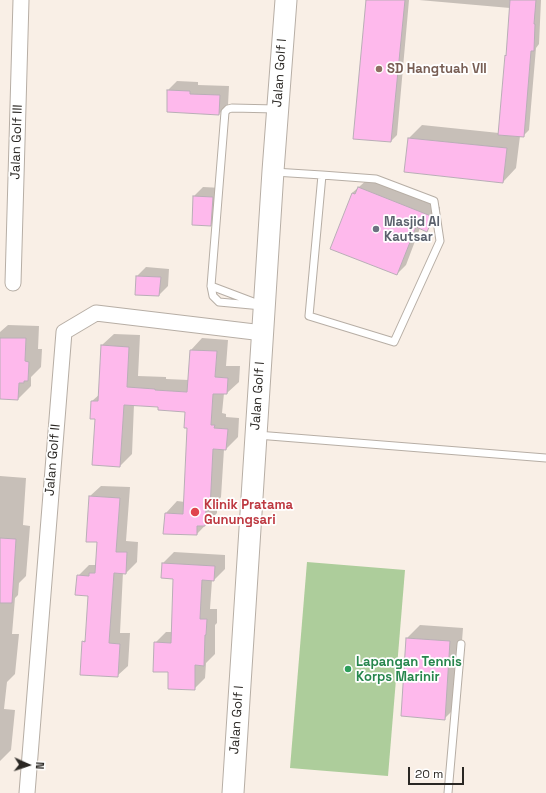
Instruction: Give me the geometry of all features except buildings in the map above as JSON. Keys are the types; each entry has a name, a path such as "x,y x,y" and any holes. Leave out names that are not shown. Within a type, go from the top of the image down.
{"main road":[{"name":"Jalan Golf I","path":"233,793 277,109 286,0"}],"street":[{"name":"Jalan Golf III","path":"13,284 21,0"},
{"name":"Jalan Golf II","path":"27,793 64,332 96,313 262,334"}],"lane":[{"path":"264,306 219,302 213,296 211,286 225,112 232,108 277,109"},
{"path":"273,172 322,175 376,179 434,201 440,241 394,342 309,316 322,175"},
{"path":"211,286 264,306"},
{"path":"256,435 546,458"},
{"path":"448,793 461,644"}],"green space":[{"name":"Lapangan Tennis Korps Marinir","path":"307,562 405,570 388,776 290,768"}],"place":[{"name":"SD Hangtuah VII","path":"379,69"},
{"name":"Masjid Al Kautsar","path":"376,229"},
{"name":"Klinik Pratama Gunungsari","path":"195,512"},
{"name":"Lapangan Tennis Korps Marinir","path":"348,669"}]}
